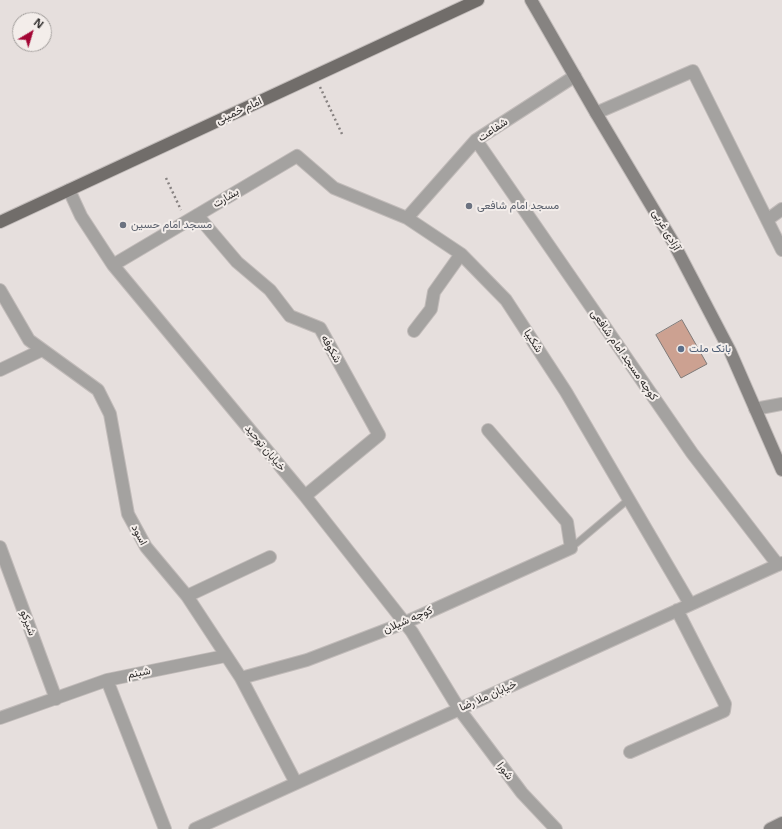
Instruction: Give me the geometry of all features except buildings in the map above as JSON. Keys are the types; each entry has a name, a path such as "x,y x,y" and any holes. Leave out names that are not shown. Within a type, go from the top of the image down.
{"main road":[{"name":"امام خمینی","path":"0,222 478,0"}],"street":[{"name":"آزادی غربی","path":"532,0 596,113 673,242 730,351 782,470"},
{"path":"596,113 694,70 782,250"},
{"name":"شفاعت","path":"408,218 476,140 575,76"},
{"name":"کوچه مسجد امام شافعی","path":"476,140 692,453 780,564"},
{"name":"شکیبا","path":"297,156 334,188 408,218 461,254 506,300 566,392 690,604"},
{"name":"بشارت","path":"113,265 297,156"},
{"name":"خیابان توحید","path":"69,190 81,216 113,265 305,496 412,632 459,709"},
{"path":"767,220 782,209"},
{"name":"شکوفه","path":"197,215 237,262 270,290 290,316 320,328 379,435 305,496"},
{"path":"414,331 430,309 434,292 461,254"},
{"name":"اسود","path":"0,290 29,340 98,390 110,414 128,514 146,547 187,596 225,656 241,678 296,783"},
{"path":"0,370 42,350"},
{"path":"756,409 782,404"},
{"path":"488,430 567,522 571,548"},
{"name":"شیرکو","path":"0,547 56,699"},
{"name":"کوچه شیلان","path":"241,678 307,660 404,623 571,548"},
{"path":"187,596 270,556"},
{"name":"خیابان ملا رضا","path":"195,829 780,564"},
{"path":"630,752 724,711 725,704 677,610"},
{"name":"شبنم","path":"56,699 107,680 225,656"},
{"path":"107,680 165,829"},
{"path":"0,718 56,699"},
{"name":"شورا","path":"459,709 522,793 556,829"},
{"path":"770,829 782,823"}],"lane":[{"name":"کوچه شیلان","path":"571,548 629,500"}],"path":[{"path":"315,76 342,134"},
{"path":"166,178 186,222"}],"place":[{"name":"مسجد امام شافعی","path":"469,206"},
{"name":"مسجد امام حسین","path":"123,225"},
{"name":"بانک ملت","path":"681,349"}]}
